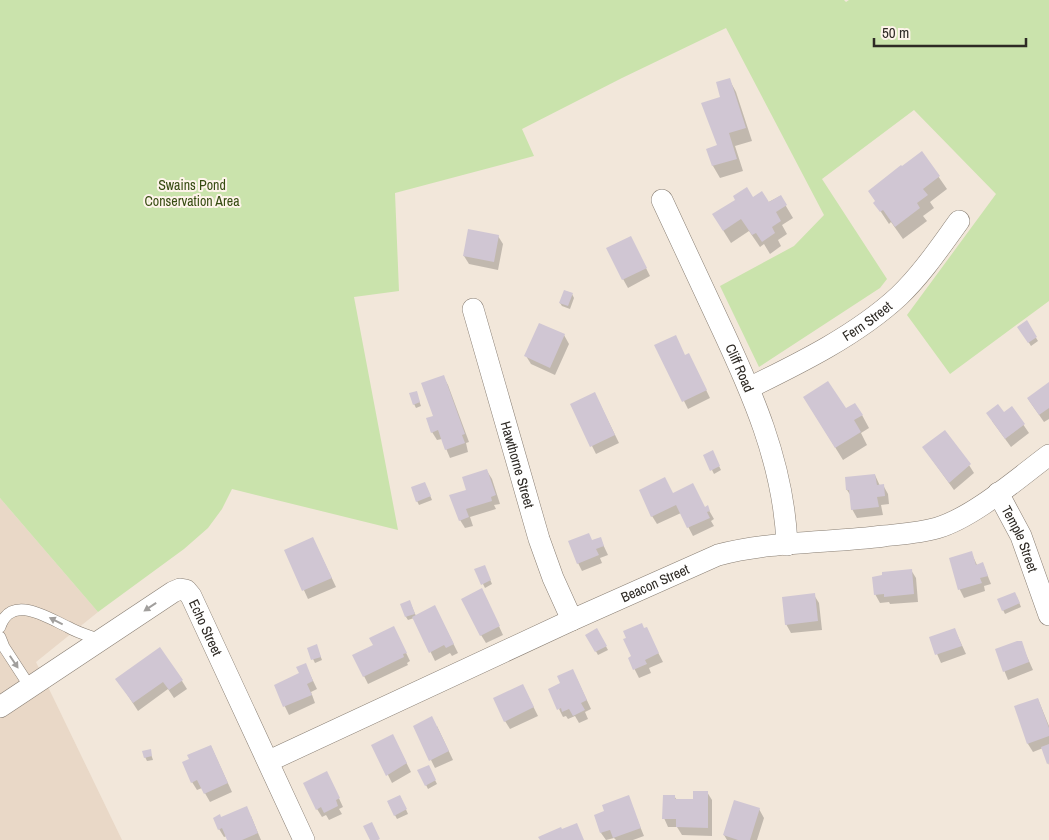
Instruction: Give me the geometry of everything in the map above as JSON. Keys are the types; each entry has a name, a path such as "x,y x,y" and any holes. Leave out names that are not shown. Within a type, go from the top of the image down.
{"street":[{"name":"Cliff Road","path":"662,200 749,388 764,428 784,510 787,545"},
{"name":"Fern Street","path":"749,388 818,352 886,307 923,270 959,221"},
{"name":"Hawthorne Street","path":"472,309 539,539 553,578 572,620"},
{"name":"Beacon Street","path":"269,761 572,620 718,556 741,549 855,540 938,528 962,517 1049,455"},
{"name":"Temple Street","path":"998,493 1021,536 1049,615"},
{"name":"Echo Street","path":"2,703 30,687 173,592 180,589 186,590 191,596 269,761 304,840"}],"lane":[{"path":"0,624 12,612 34,610 68,628 101,640"},
{"path":"0,637 4,647 30,687"}],"shaded area":[{"path":"0,498 98,612 36,662 122,840 0,840"}],"green space":[{"name":"Swains Pond Conservation Area","path":"0,0 844,0 846,2 849,0 1049,0 1049,301 950,374 907,315 996,194 914,110 822,179 887,279 880,288 759,367 720,286 794,246 824,215 726,28 522,129 534,156 395,193 399,291 354,297 398,530 232,489 222,509 208,528 184,549 98,612 0,498"}],"building":[{"path":"730,78 746,128 729,133 737,159 712,166 706,149 717,145 701,103 720,97 716,82"},
{"path":"922,151 940,176 923,189 928,195 917,203 920,208 895,227 883,210 880,212 873,203 875,201 868,191"},
{"path":"747,187 753,197 762,191 769,202 781,195 787,205 776,212 781,221 772,227 775,233 762,242 756,233 752,235 741,219 723,231 712,214 735,200 733,196"},
{"path":"468,229 499,235 494,262 463,256"},
{"path":"631,236 647,268 622,280 606,248"},
{"path":"564,290 573,293 568,306 559,303"},
{"path":"1027,320 1037,337 1028,343 1017,327"},
{"path":"539,323 565,334 550,368 524,356"},
{"path":"676,335 685,355 689,353 707,390 682,402 654,345"},
{"path":"444,375 465,434 462,435 465,443 445,450 438,430 431,433 426,418 433,416 421,383"},
{"path":"828,381 846,408 855,403 863,415 854,420 861,432 835,448 803,397"},
{"path":"1049,382 1049,408 1039,415 1027,398"},
{"path":"417,391 420,402 413,405 409,393"},
{"path":"595,392 615,435 590,447 570,404"},
{"path":"998,404 1004,412 1012,406 1025,424 1005,439 986,413"},
{"path":"945,430 971,464 949,483 922,447"},
{"path":"713,450 720,466 710,471 703,455"},
{"path":"487,469 496,495 491,497 492,501 466,509 469,517 459,521 449,495 466,490 462,477"},
{"path":"875,474 877,485 884,484 885,496 877,497 879,507 851,510 849,490 846,490 845,477"},
{"path":"665,477 673,493 693,483 705,507 708,505 710,511 707,512 710,518 687,528 676,505 651,517 639,490"},
{"path":"425,482 431,496 416,502 411,487"},
{"path":"589,533 592,540 601,537 604,546 596,549 599,555 577,564 568,541"},
{"path":"313,537 332,578 302,591 284,550"},
{"path":"972,551 976,565 983,562 988,576 980,578 982,583 958,590 949,558"},
{"path":"485,565 491,580 481,585 474,569"},
{"path":"912,569 914,594 884,597 884,594 874,595 872,577 882,575 882,572"},
{"path":"482,588 500,626 480,636 461,599"},
{"path":"1015,592 1020,603 1002,611 997,599"},
{"path":"815,593 818,621 785,625 782,597"},
{"path":"410,600 415,614 405,617 400,604"},
{"path":"435,605 454,644 446,648 444,645 429,653 412,617"},
{"path":"642,623 644,628 647,627 659,653 645,660 647,664 633,670 628,658 631,656 623,639 626,638 623,631"},
{"path":"394,626 407,653 403,654 404,657 363,677 352,655 373,645 369,638"},
{"path":"597,628 607,646 595,652 585,635"},
{"path":"955,628 962,646 935,655 929,637"},
{"path":"1022,641 1029,662 1003,672 995,649"},
{"path":"317,644 321,657 311,660 307,648"},
{"path":"160,647 183,680 169,690 163,682 133,703 115,679"},
{"path":"306,663 313,681 307,684 312,695 283,707 274,685 299,673 296,667"},
{"path":"573,669 587,700 581,703 585,710 573,716 569,709 562,712 561,708 557,710 548,689 560,683 557,676"},
{"path":"523,684 534,707 504,722 493,698"},
{"path":"1038,698 1049,728 1049,736 1027,744 1014,706"},
{"path":"432,716 449,751 429,761 413,726"},
{"path":"393,734 407,763 386,776 371,745"},
{"path":"1049,744 1049,763 1047,764 1041,747"},
{"path":"211,745 228,783 204,794 197,780 191,783 182,762 189,759 187,755"},
{"path":"151,749 152,756 144,758 142,751"},
{"path":"429,765 436,780 425,786 417,770"},
{"path":"327,771 340,798 336,800 338,806 324,813 321,807 316,810 303,783"},
{"path":"693,791 708,791 708,828 676,827 676,819 662,819 663,795 675,795 675,799 693,799"},
{"path":"400,795 407,809 394,816 387,801"},
{"path":"629,795 641,828 613,838 610,830 600,833 594,815 604,811 602,805"},
{"path":"734,800 760,808 750,840 738,840 723,835"},
{"path":"247,806 258,833 242,840 227,840 222,828 218,830 213,818 220,814 221,817"},
{"path":"372,822 380,839 378,840 370,840 363,826"},
{"path":"577,823 584,840 540,840 538,837 561,827 562,829"}]}
